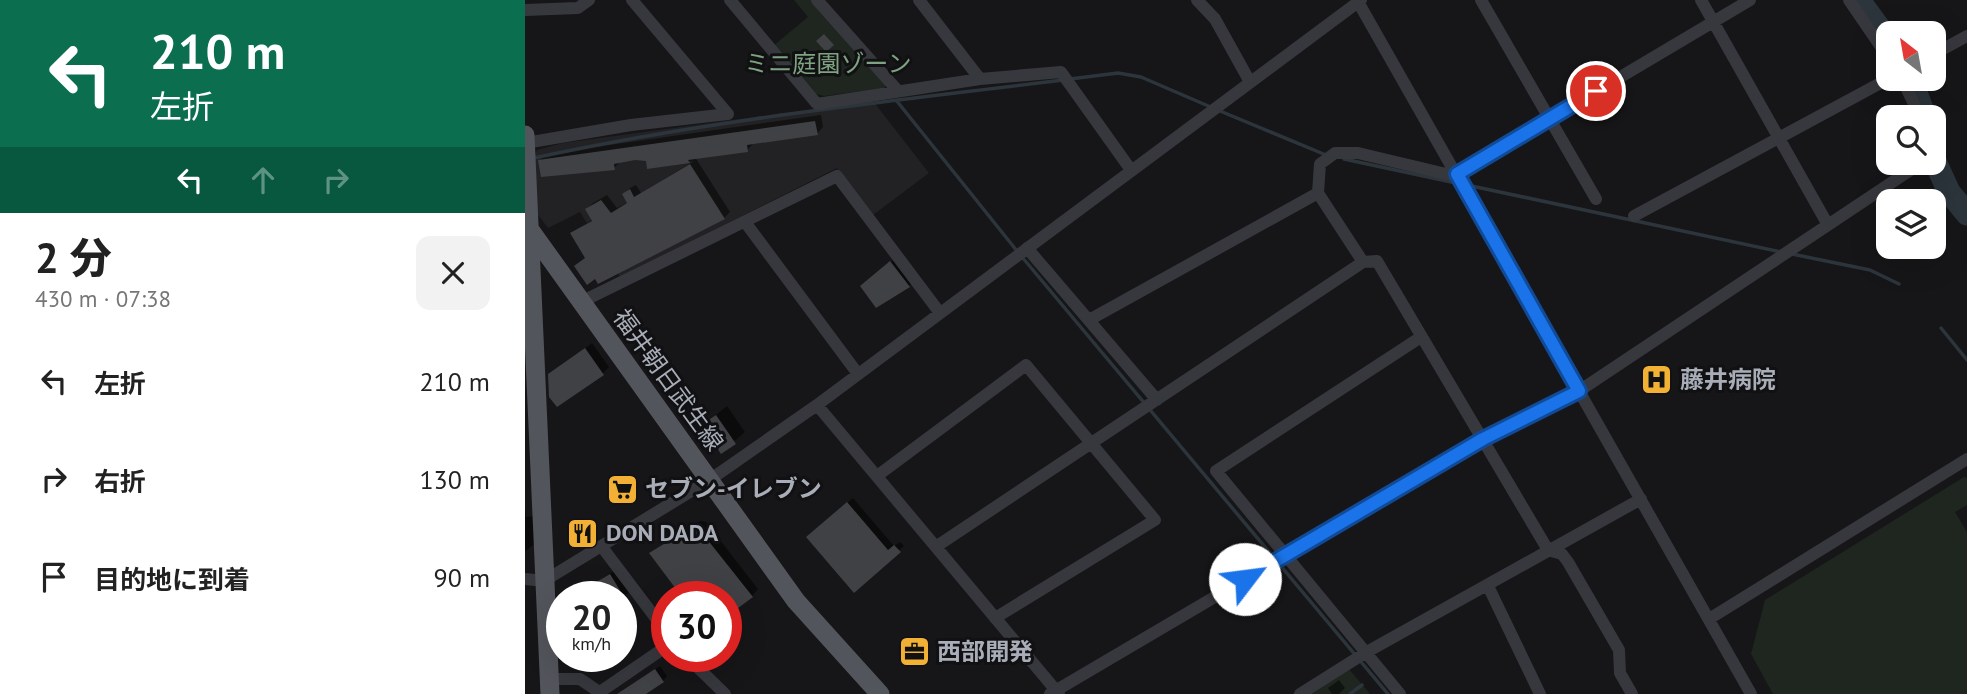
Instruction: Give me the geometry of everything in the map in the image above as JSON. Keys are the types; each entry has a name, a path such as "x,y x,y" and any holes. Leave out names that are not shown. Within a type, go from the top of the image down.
{"main road":[{"path":"525,135 534,580 549,686"},
{"name":"福井朝日武生線","path":"527,226 796,601 880,694"}],"street":[{"path":"525,10 578,8 589,0"},
{"path":"526,144 631,125 727,114 632,0"},
{"path":"817,0 898,92"},
{"path":"919,0 979,79"},
{"path":"1197,0 1215,19 1250,82"},
{"path":"1481,0 1596,199"},
{"path":"1701,0 1828,225"},
{"path":"1363,262 1318,193 1320,164 1335,153 1357,153 1458,175 1549,118 1750,0"},
{"path":"1849,0 1876,39"},
{"path":"534,580 602,547 711,479 817,405 1359,1 1751,694"},
{"path":"737,2 817,104 979,79 1061,72 1131,170"},
{"path":"1946,47 1967,36"},
{"path":"1635,216 1876,85"},
{"path":"817,405 937,546 1055,693 1483,439 1579,391 1903,175"},
{"path":"581,302 837,176 940,313"},
{"path":"1089,320 1318,193"},
{"path":"745,222 858,374"},
{"path":"1027,248 1157,400"},
{"path":"937,546 1363,262 1377,261 1548,550 1562,554 1568,562 1619,650 1620,673 1632,694"},
{"path":"1400,694 1216,471 1421,337"},
{"path":"877,476 1026,365 1155,520 995,618"},
{"path":"1709,619 1967,459"},
{"path":"1300,694 1365,653 1641,499"},
{"path":"602,547 651,613"},
{"path":"1487,586 1540,694"},
{"path":"549,686 580,679 601,693 651,657"},
{"path":"701,672 719,692"}],"shaded area":[{"path":"873,101 929,173 873,215 837,168 620,277 580,212 548,228 532,207 534,156 537,150 563,143"}],"green space":[{"name":"ミニ庭園ゾーン","path":"794,0 813,0 886,82 885,88 824,96 813,93 773,46 808,17"},
{"path":"1964,477 1967,478 1967,505 1955,512 1967,532 1967,694 1773,694 1751,654 1765,600"},
{"path":"1349,669 1370,694 1309,694"}],"building":[{"path":"824,34 834,45 826,52 816,41"},
{"path":"815,121 818,135 747,145 748,152 688,160 690,163 647,169 646,161 635,160 614,164 615,170 541,177 538,160"},
{"path":"690,164 725,219 598,284 595,279 587,285 574,266 585,258 570,233 592,221 585,209 601,200 611,213 627,203 622,194 630,189 634,197"},
{"path":"890,261 910,287 876,308 860,286"},
{"path":"585,348 604,375 557,407 549,397 548,374"},
{"path":"716,415 736,444 721,454 701,425"},
{"path":"847,502 888,550 894,545 901,552 854,593 806,537"},
{"path":"588,522 595,535 579,544 572,531"},
{"path":"692,527 699,529 740,581 670,581 649,553"},
{"path":"610,574 614,581 598,581"},
{"path":"742,583 753,597 742,605"},
{"path":"917,639 927,651 911,665 901,652"},
{"path":"651,672 657,672 664,682 646,694 617,694"}],"waterway":[{"path":"1859,0 1876,23"},
{"path":"1070,79 1118,73 1141,77 1213,108"},
{"path":"534,158 731,122 1063,80"},
{"path":"1915,91 1921,105"},
{"path":"896,100 1017,251"},
{"path":"1220,111 1326,155"},
{"path":"1344,159 1456,183"},
{"path":"1941,175 1949,192 1967,214"},
{"path":"1467,185 1781,252"},
{"path":"1792,254 1870,270 1899,284"},
{"path":"1022,257 1388,694"},
{"path":"1941,328 1967,360"},
{"path":"1350,694 1362,685"}],"place":[{"name":"藤井病院","path":"1657,380"},
{"name":"セブン-イレブン","path":"622,489"},
{"name":"DON DADA","path":"583,533"},
{"name":"西部開発","path":"914,652"}],"route":[{"path":"1245,579 1483,439 1579,391 1457,174 1596,91"}]}
